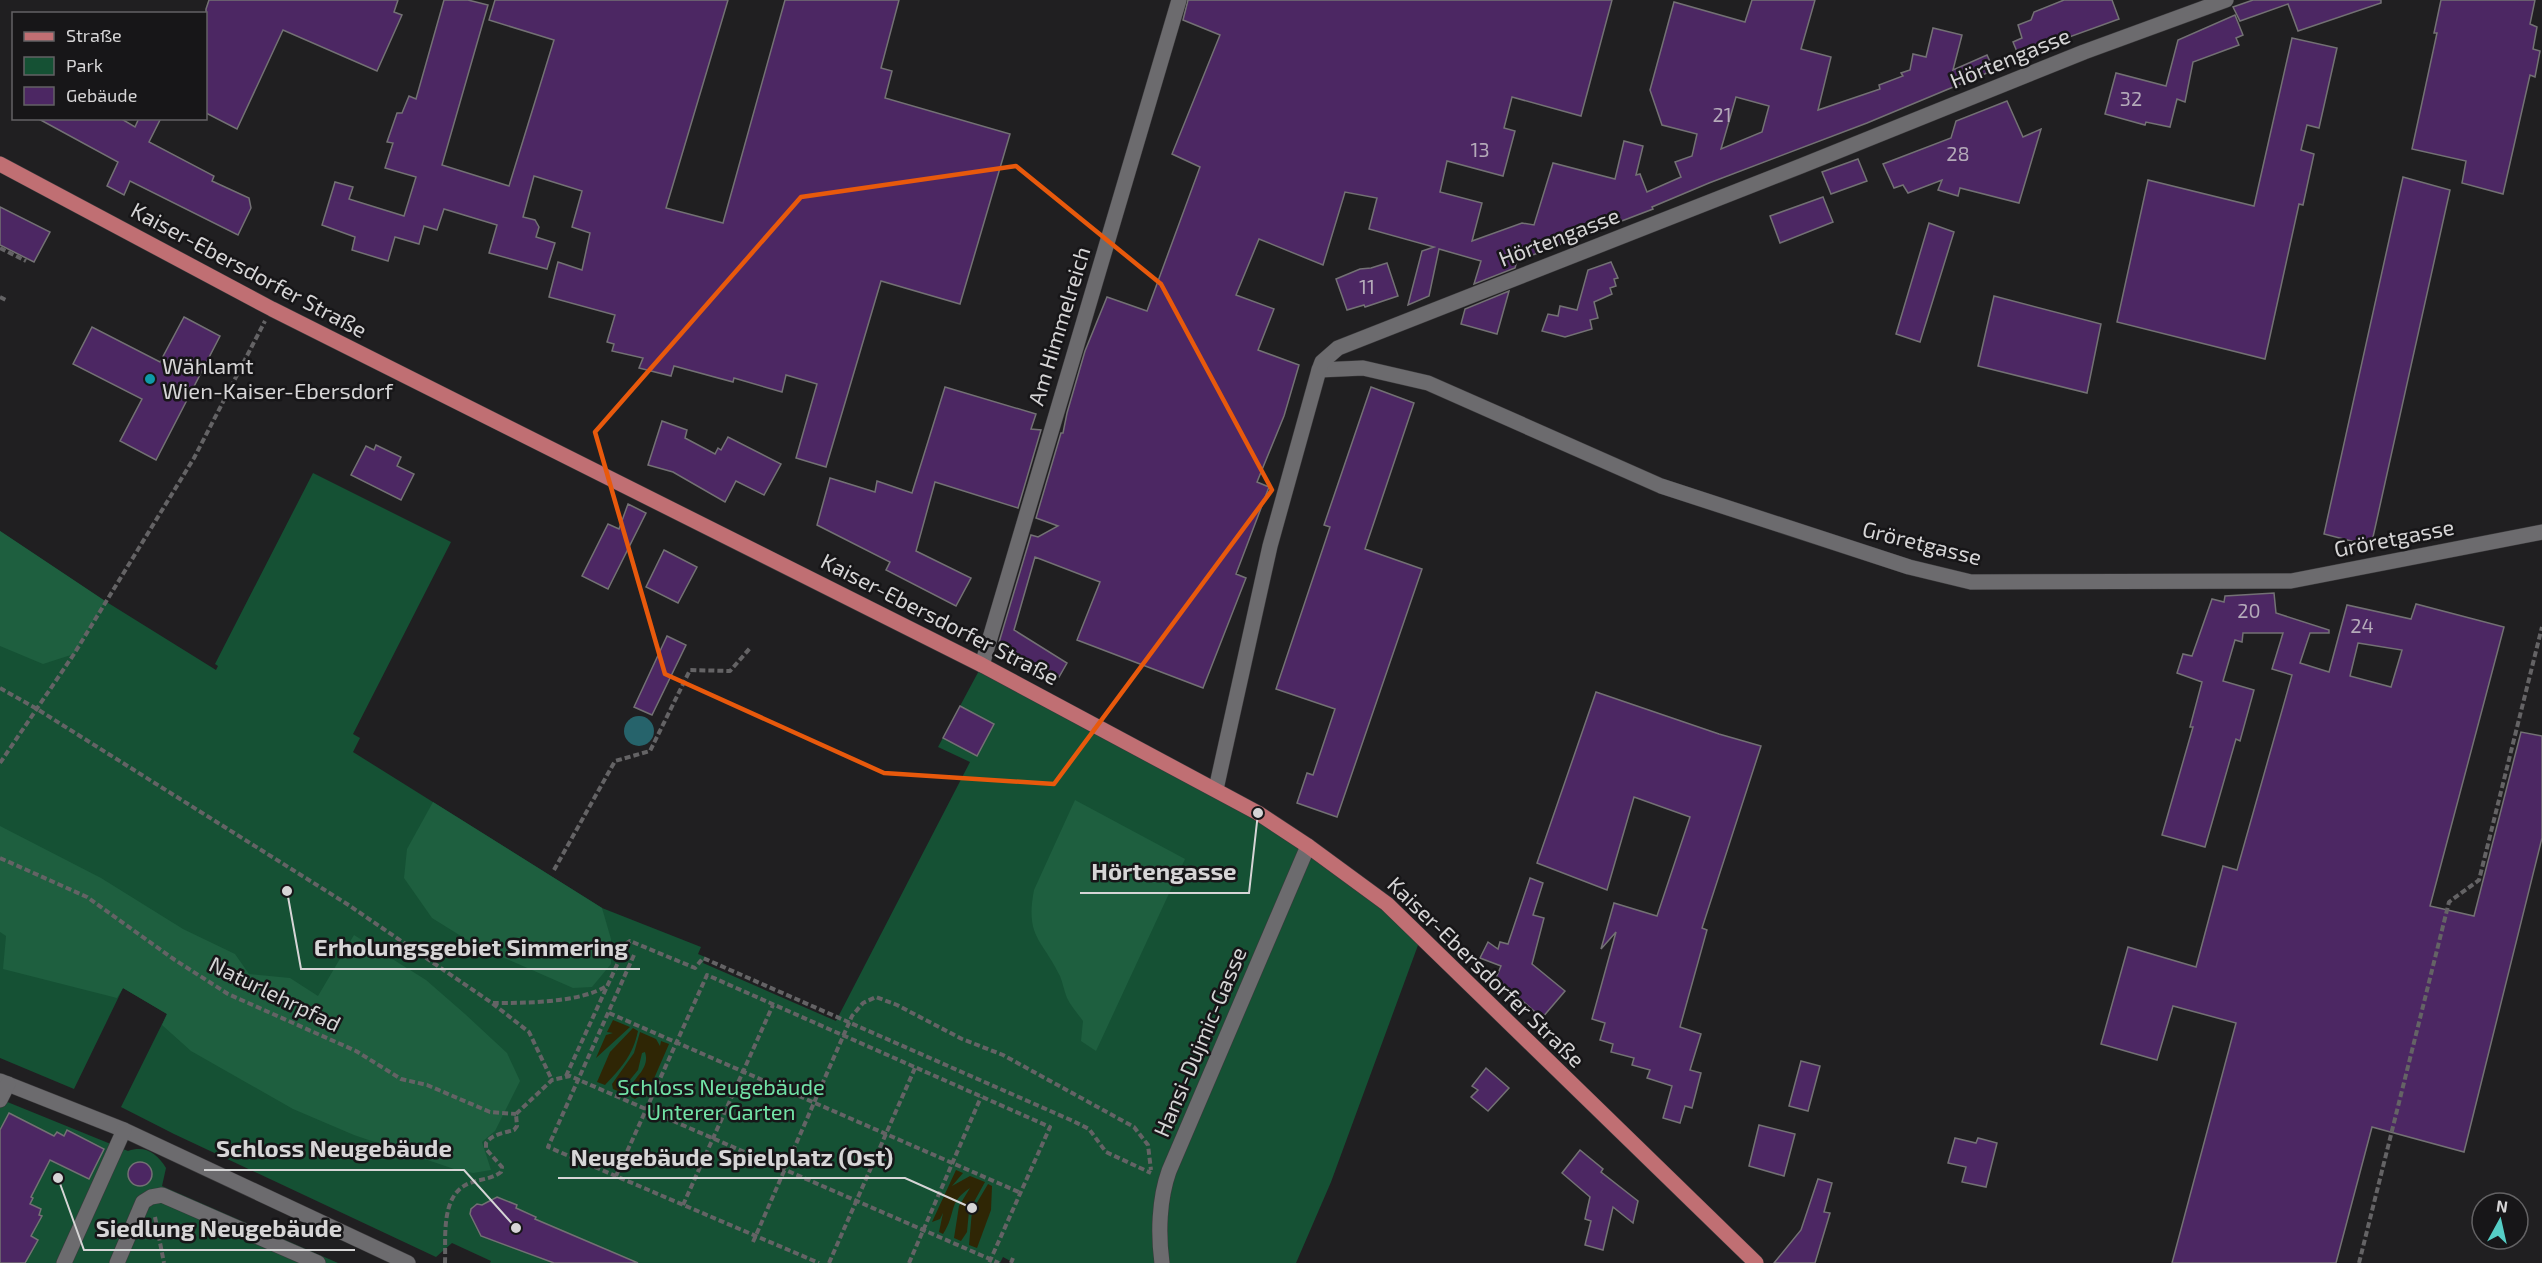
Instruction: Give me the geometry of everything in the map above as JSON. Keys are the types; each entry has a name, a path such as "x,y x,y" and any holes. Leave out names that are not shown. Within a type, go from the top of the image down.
{"main road":[{"name":"Kaiser-Ebersdorfer Straße","path":"0,164 272,309 982,665 1258,813 1308,846 1387,904 1756,1263"}],"street":[{"name":"Am Himmelreich","path":"982,665 1179,0"},
{"name":"Hörtengasse","path":"1216,789 1270,546 1319,370 1322,362 1338,348 2084,52 2226,0"},
{"name":"Gröretgasse","path":"1319,370 1364,368 1428,383 1661,486 1909,567 1971,582 2291,581 2542,532"},
{"name":"Hansi-Dujmic-Gasse","path":"1162,1263 1159,1177 1308,846"},
{"path":"0,1100 4,1083 124,1130 408,1263"},
{"path":"64,1263 124,1130"},
{"path":"117,1263 143,1202 151,1197 162,1195 318,1263"}],"path":[{"path":"0,255 1,248 26,261"},
{"path":"0,297 6,300"},
{"path":"0,763 74,654 194,458 272,309"},
{"path":"2359,1263 2449,902 2479,880 2542,627"},
{"path":"554,870 615,761 650,751 690,670 730,671 751,647"},
{"path":"0,688 347,904 492,1003 529,1032 552,1080"},
{"name":"Naturlehrpfad","path":"0,858 87,897 175,960 228,994 356,1051 401,1079 427,1085 490,1112 516,1114"},
{"path":"568,1076 627,943 630,942 695,968 703,958 1082,1125 1089,1129 1106,1152 1159,1177"},
{"path":"634,955 548,1147 819,1263"},
{"path":"616,1176 707,975 1050,1127 990,1261"},
{"path":"492,1003 530,1003 596,993 609,984"},
{"path":"753,1242 849,1023 863,1003 876,997 897,1005 962,1039 1003,1055 1134,1127 1148,1145 1159,1177"},
{"path":"683,1205 773,1005"},
{"path":"609,1013 1021,1193"},
{"path":"829,1263 915,1068"},
{"path":"445,1263 448,1208 452,1196 467,1184 496,1176 501,1172 502,1167 486,1149 489,1138 514,1130 517,1126 516,1114 552,1080 568,1076 999,1263"},
{"path":"909,1263 981,1096"},
{"path":"151,1197 164,1263"}],"highlighted area":[{"path":"1016,166 1161,284 1272,490 1054,784 884,773 665,674 595,432 801,197"}],"green space":[{"name":"Schloss Neugebäude Unterer Garten","path":"313,473 451,542 353,734 360,738 353,752 602,908 701,947 698,954 705,957 703,963 836,1021 970,762 938,747 982,665 1258,813 1421,937 1331,1182 1296,1263 1014,1263 1003,1257 1000,1263 638,1263 535,1219 536,1217 516,1208 517,1205 497,1197 482,1205 475,1205 471,1209 471,1215 481,1236 554,1263 490,1263 491,1261 452,1243 436,1257 121,1107 167,1014 123,988 74,1089 0,1058 0,531 105,601 216,670 218,666 215,664"},
{"path":"0,531 105,601 74,654 43,664 0,646"},
{"path":"1075,800 1185,859 1096,1051 1081,1041 1083,1021 1067,998 1060,976 1037,937 1032,918 1034,890"},
{"path":"433,802 602,908 611,939 611,964 592,987 573,988 477,946 432,918 404,878 407,849"},
{"path":"0,826 101,878 183,929 235,954 249,974 290,978 318,996 354,935 426,980 507,1053 520,1081 495,1131 482,1142 491,1170 473,1173 457,1170 354,1135 293,1109 191,1051 162,1025 167,1014 123,988 117,998 3,969 6,936 0,932"},
{"path":"0,1099 128,1151 140,1149 155,1154 166,1168 162,1186 338,1263 0,1263"}],"sand":[{"path":"613,1020 630,1027 596,1058 606,1035 613,1033 607,1032"},
{"path":"633,1028 638,1031 626,1061 605,1085 597,1082 610,1052"},
{"path":"640,1032 656,1039 660,1046 661,1041 669,1044 646,1097 644,1084 639,1096 635,1099 631,1097 630,1088 646,1063 645,1052 642,1053 638,1070 620,1092 613,1089 612,1084 634,1053"},
{"path":"956,1170 963,1173 952,1186 970,1176 985,1182 969,1211 967,1232 961,1241 954,1238 959,1206 970,1188 955,1204 943,1234 939,1232 943,1213 940,1219 932,1222"},
{"path":"988,1184 992,1186 991,1210 977,1248 969,1245 972,1211"}],"water":[{"path":"639,716 650,720 654,731 650,742 639,746 628,742 624,731 628,720"}],"building":[{"path":"209,0 398,0 394,12 402,15 377,71 283,30 237,129 207,114 206,9"},
{"path":"444,0 468,0 488,5 442,165 509,186 554,40 489,20 495,0 728,0 666,208 723,223 785,0 899,0 881,68 892,71 885,98 1010,134 960,304 881,281 826,467 796,458 817,384 786,375 782,392 734,378 733,382 674,366 671,376 639,368 643,358 612,351 614,344 607,342 615,315 549,297 558,262 582,270 590,233 572,227 582,191 534,176 523,217 535,220 539,227 536,237 555,243 547,269 489,253 497,225 444,209 437,230 424,226 419,244 395,237 388,261 352,250 355,237 322,225 335,182 353,187 349,199 404,216 416,177 385,168 393,143 387,142 397,113 402,113 409,96 416,99"},
{"path":"1188,0 1612,0 1581,116 1512,97 1504,128 1515,131 1503,176 1447,161 1440,192 1482,203 1472,241 1522,223 1534,225 1553,163 1615,179 1624,141 1643,146 1636,175 1640,174 1647,192 1681,177 1675,162 1692,156 1697,134 1662,125 1650,90 1674,2 1745,22 1752,0 1815,0 1801,49 1831,57 1818,110 1880,89 1879,85 1903,76 1901,73 1910,70 1913,54 1926,57 1933,28 1962,35 1953,70 1987,55 1994,70 1867,123 1709,183 1652,207 1653,209 1517,261 1515,268 1474,284 1481,261 1439,249 1429,296 1408,305 1422,251 1434,247 1369,229 1377,198 1345,192 1323,265 1259,239 1236,295 1274,309 1258,350 1299,365 1284,416 1257,482 1269,487 1236,574 1246,578 1203,688 1077,640 1100,582 1035,557 1014,630 1067,663 1059,677 1041,667 1039,672 997,649 1031,535 1038,537 1058,526 1036,518 1061,433 1063,433 1085,351 1107,297 1147,311 1200,167 1172,154 1220,35 1183,20","holes":["1736,97 1769,106 1762,132 1721,149"]},
{"path":"2064,0 2112,0 2119,19 2069,37 2068,40 2020,59 2013,42 2022,38 2018,25 2031,20 2034,12"},
{"path":"2253,0 2381,0 2381,3 2298,31 2288,4 2240,21 2233,7"},
{"path":"2441,0 2535,0 2530,24 2537,27 2533,49 2540,51 2535,77 2530,75 2503,194 2462,183 2466,161 2412,149 2437,33 2434,33"},
{"path":"2235,15 2243,35 2236,38 2239,45 2193,62 2185,102 2177,99 2170,127 2146,122 2145,125 2105,114 2116,73 2166,86 2178,40"},
{"path":"2292,38 2337,48 2319,128 2307,125 2301,150 2314,154 2303,205 2299,204 2265,359 2117,322 2148,180 2254,206"},
{"path":"2007,101 2023,137 2041,129 2019,203 1960,188 1958,196 1938,190 1942,180 1908,193 1903,185 1894,188 1883,164 1951,138 1956,121"},
{"path":"41,120 123,120 135,127 138,120 160,120 149,142 214,176 212,181 249,198 251,208 238,235 130,181 124,195 107,186 118,162"},
{"path":"1858,159 1867,181 1831,194 1822,172"},
{"path":"2403,177 2450,190 2371,546 2324,534"},
{"path":"1823,197 1833,222 1780,243 1770,216"},
{"path":"0,207 50,232 34,262 0,245"},
{"path":"1929,223 1954,232 1920,342 1896,334"},
{"path":"1611,262 1618,278 1614,279 1616,286 1610,288 1612,294 1594,302 1598,318 1590,320 1592,329 1565,337 1542,331 1548,314 1558,316 1560,306 1577,310 1588,270"},
{"path":"1387,263 1398,296 1365,307 1364,305 1347,310 1336,279 1360,269"},
{"path":"1509,291 1497,334 1461,324 1465,309"},
{"path":"1994,296 2101,324 2087,393 1978,366"},
{"name":"Wählamt Wien-Kaiser-Ebersdorf","path":"184,317 220,336 156,460 120,441 142,399 73,364 92,327 160,362"},
{"path":"945,387 1036,414 1031,429 1041,430 1018,508 935,482 916,551 971,578 956,606 886,570 890,562 817,525 830,478 875,492 877,481 912,493"},
{"path":"1371,387 1414,403 1365,549 1422,569 1337,817 1297,803 1307,773 1313,775 1335,709 1276,689 1330,527 1324,525"},
{"path":"662,421 687,430 685,438 715,454 718,448 721,450 728,437 781,464 764,495 736,481 725,502 673,472 648,465"},
{"path":"376,445 401,457 397,466 414,474 401,500 351,475 366,446 374,450"},
{"path":"628,504 646,513 608,589 582,576 608,524 619,529"},
{"path":"664,550 697,567 678,603 646,587"},
{"path":"2274,593 2276,613 2329,630 2329,633 2310,633 2300,663 2329,672 2347,605 2411,619 2416,604 2504,627 2430,906 2474,916 2521,732 2542,736 2542,838 2464,1152 2372,1127 2336,1263 2172,1263 2236,1023 2173,1006 2157,1060 2101,1044 2128,947 2196,967 2223,866 2237,870 2292,675 2272,669 2283,633 2243,633 2242,642 2235,640 2223,681 2254,690 2240,741 2236,739 2205,847 2162,835 2193,727 2190,727 2202,682 2177,673 2183,654 2192,656 2212,599 2224,602 2225,596","holes":["2358,643 2402,650 2391,687 2350,676"]},
{"path":"667,636 686,645 652,715 634,707"},
{"path":"1596,692 1761,746 1702,928 1707,930 1680,1027 1701,1034 1690,1070 1701,1073 1692,1108 1685,1106 1680,1123 1663,1118 1672,1086 1647,1078 1650,1070 1632,1065 1634,1058 1611,1052 1613,1044 1600,1040 1605,1023 1592,1019 1616,932 1601,949 1614,903 1657,916 1690,817 1634,797 1607,890 1537,863"},
{"path":"960,706 994,724 977,756 943,738"},
{"path":"1530,878 1543,883 1533,915 1544,918 1532,964 1565,991 1542,1018 1496,978 1501,966 1480,958 1488,942 1498,949 1500,942 1508,944"},
{"path":"1801,1061 1820,1066 1808,1111 1789,1106"},
{"path":"1486,1068 1509,1088 1488,1111 1471,1097 1478,1090 1472,1086"},
{"path":"9,1113 54,1136 57,1132 64,1136 67,1130 104,1149 89,1179 50,1160 31,1197 33,1198 30,1204 41,1209 39,1215 42,1216 31,1236 38,1240 25,1263 0,1263 0,1130"},
{"path":"1759,1125 1795,1134 1784,1176 1749,1166"},
{"path":"1955,1138 1976,1143 1978,1138 1997,1143 1986,1187 1962,1182 1966,1167 1948,1163"},
{"path":"1580,1150 1603,1169 1601,1172 1638,1201 1633,1223 1613,1207 1603,1250 1585,1245 1591,1221 1585,1219 1590,1197 1562,1173"},
{"path":"135,1162 145,1162 152,1169 152,1179 145,1186 135,1186 128,1179 128,1169"},
{"path":"1818,1179 1832,1183 1824,1212 1830,1213 1815,1263 1774,1263 1801,1230"},
{"path":"497,1197 517,1205 516,1208 536,1217 535,1219 638,1263 554,1263 481,1236 470,1214 471,1209 477,1204 482,1205"}],"place":[{"name":"Wählamt Wien-Kaiser-Ebersdorf","path":"150,379"},
{"name":"Hörtengasse","path":"1258,813"},
{"name":"Erholungsgebiet Simmering","path":"287,891"},
{"name":"Siedlung Neugebäude","path":"58,1178"},
{"name":"Neugebäude Spielplatz (Ost)","path":"972,1208"},
{"name":"Schloss Neugebäude","path":"516,1228"}]}
